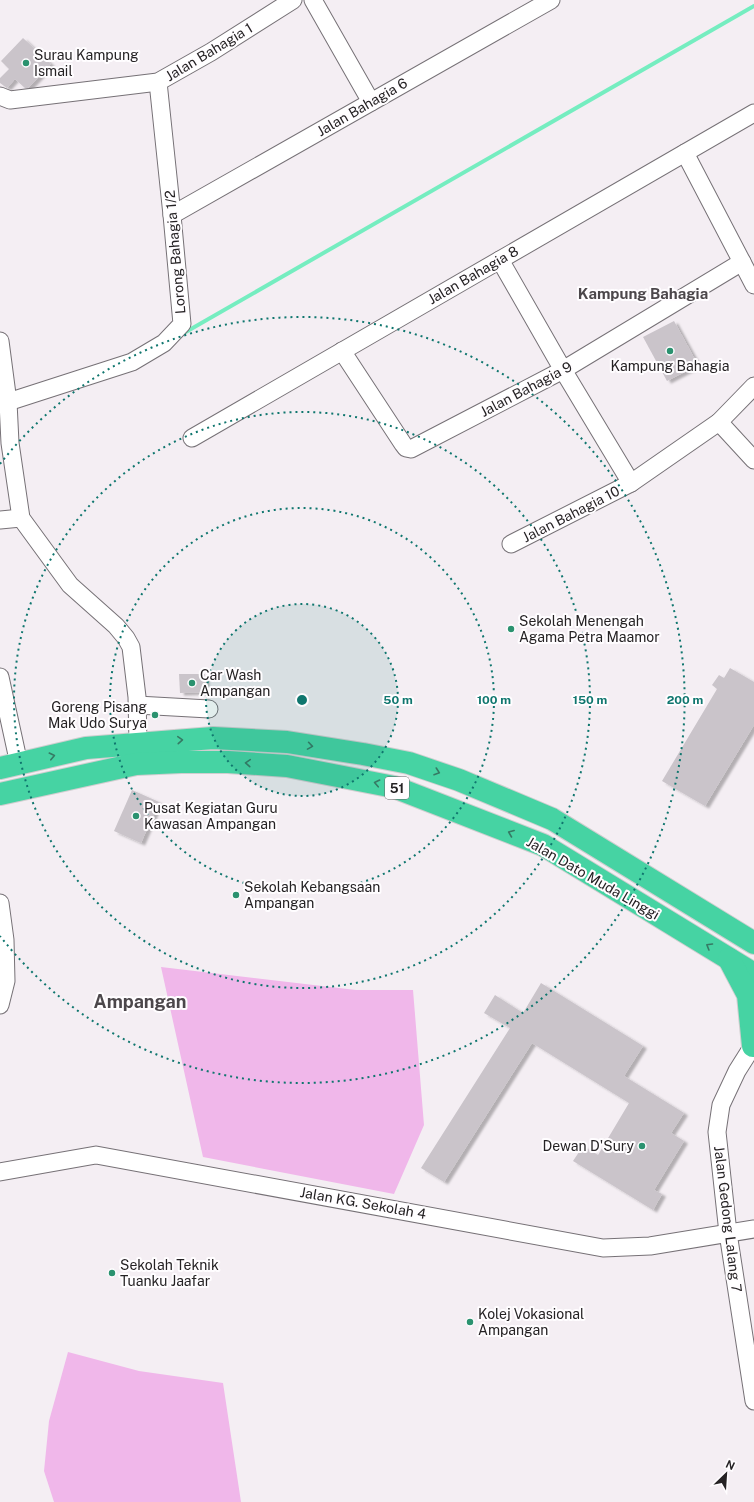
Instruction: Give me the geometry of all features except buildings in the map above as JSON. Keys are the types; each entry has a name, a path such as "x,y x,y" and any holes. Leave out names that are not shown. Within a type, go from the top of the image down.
{"highway":[{"name":"Jalan Dato Muda Linggi","path":"10,766 86,748 213,738 287,742 409,763 459,780 552,819 744,933 754,943"},
{"name":"Jalan Dato Muda Linggi","path":"1,794 136,764 181,762 228,762 287,766 394,787 542,845 754,974"},
{"path":"729,958 748,995 754,1045"}],"street":[{"name":"Jalan Bahagia 1","path":"0,96 10,100 158,82 211,52 293,0"},
{"path":"313,0 371,102"},
{"name":"Jalan Bahagia 6","path":"172,215 548,1"},
{"name":"Lorong Bahagia 1/2","path":"8,402 132,362 164,343 182,324 158,82"},
{"name":"Jalan Bahagia 8","path":"192,438 754,113"},
{"path":"685,153 754,285"},
{"name":"Jalan Bahagia 10","path":"500,260 563,370 631,483"},
{"name":"Jalan Bahagia 9","path":"342,351 403,444 406,448 411,450 563,370 742,262"},
{"path":"0,341 8,402 5,437 21,518 70,585 126,638 131,647 137,705 138,743"},
{"name":"Jalan Bahagia 10","path":"511,544 631,483 719,422 754,386"},
{"path":"719,422 754,460"},
{"path":"0,520 21,518"},
{"path":"0,677 10,766"},
{"path":"137,705 209,709"},
{"path":"0,903 5,940 6,982 0,1005"},
{"name":"Jalan Gedong Lalang 7","path":"754,1045 737,1071 721,1104 717,1132 728,1234 754,1399"},
{"name":"Jalan KG. Sekolah 4","path":"0,1172 96,1155 602,1248 650,1246 754,1230"}],"shaded area":[{"path":"161,967 356,990 413,990 424,1125 394,1194 203,1157"},
{"path":"68,1352 139,1371 223,1383 241,1502 54,1502 44,1471 49,1421"}],"waterway":[{"path":"184,333 754,6"}],"place":[{"name":"Surau Kampung Ismail","path":"26,63"},
{"name":"Kampung Bahagia","path":"670,351"},
{"name":"Sekolah Menengah Agama Petra Maamor","path":"511,629"},
{"name":"Car Wash Ampangan","path":"192,683"},
{"name":"Goreng Pisang Mak Udo Surya","path":"155,715"},
{"name":"Pusat Kegiatan Guru Kawasan Ampangan","path":"136,816"},
{"name":"Sekolah Kebangsaan Ampangan","path":"236,895"},
{"name":"Dewan D'Sury","path":"642,1146"},
{"name":"Sekolah Teknik Tuanku Jaafar","path":"112,1273"},
{"name":"Kolej Vokasional Ampangan","path":"470,1322"}],"district":[{"name":"Kampung Bahagia","path":"643,293"},
{"name":"Ampangan","path":"140,1001"}]}
